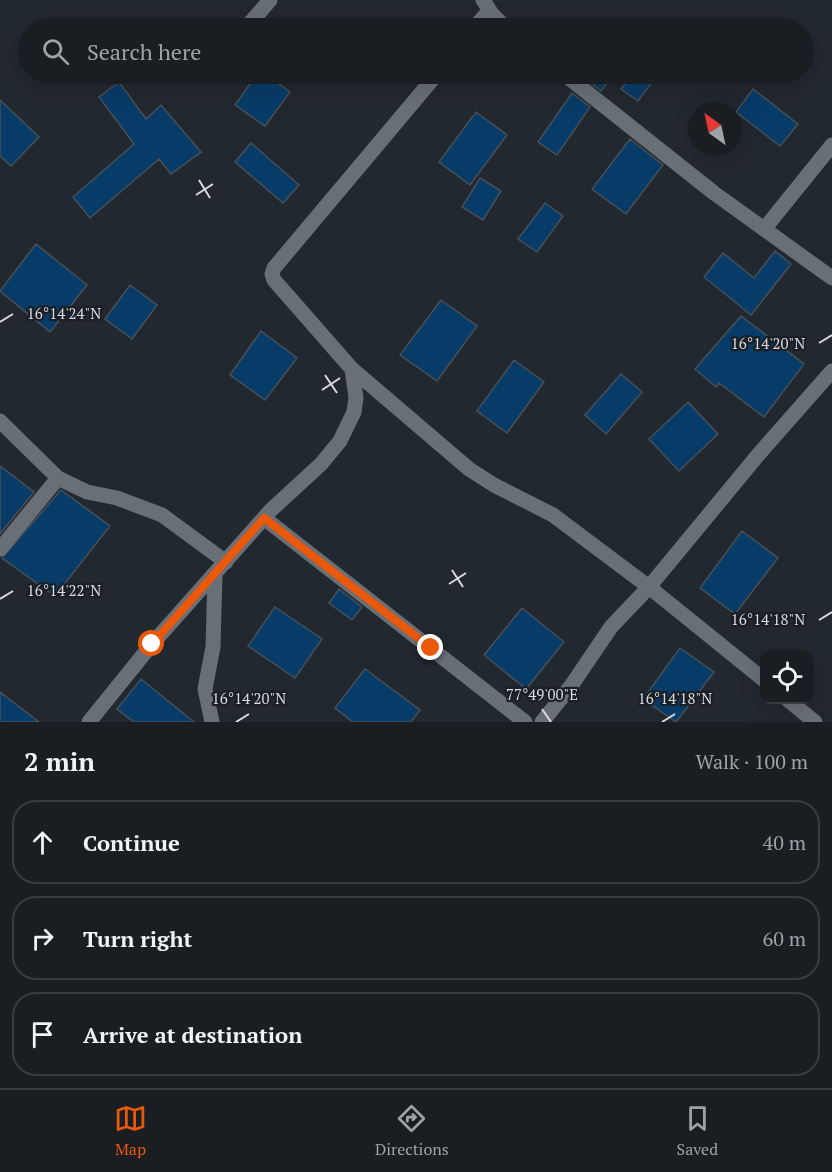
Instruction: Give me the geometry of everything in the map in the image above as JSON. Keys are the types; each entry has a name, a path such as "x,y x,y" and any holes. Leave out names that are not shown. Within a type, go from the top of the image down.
{"street":[{"path":"255,18 270,0"},
{"path":"486,5 497,18"},
{"path":"429,84 272,274 288,297 352,369 469,469 494,485 553,515 649,587 760,676"},
{"path":"577,84 714,193 832,278"},
{"path":"765,228 832,145"},
{"path":"89,722 152,644 264,518 321,464 350,426 356,398 352,369"},
{"path":"542,722 571,686 602,638 649,587 758,455 832,371"},
{"path":"0,421 58,478 87,492 117,498 162,515 226,562"},
{"path":"0,549 58,478"},
{"path":"264,518 525,722"},
{"path":"212,722 205,689 213,647 215,574"},
{"path":"794,704 815,722"}],"building":[{"path":"116,84 120,84 146,119 161,105 201,152 171,174 159,159 90,218 73,197 134,144 99,97"},
{"path":"250,84 279,84 290,92 265,126 235,105"},
{"path":"592,84 606,84 601,91"},
{"path":"625,84 651,84 638,101 621,89"},
{"path":"753,89 798,124 780,146 742,117 742,104"},
{"path":"572,93 590,107 557,155 538,142"},
{"path":"0,100 39,137 11,166 0,156"},
{"path":"476,112 507,135 470,185 439,162"},
{"path":"630,139 663,165 626,214 592,189"},
{"path":"251,143 299,185 283,203 235,162"},
{"path":"480,178 501,191 483,220 462,207"},
{"path":"545,203 563,216 537,252 518,239"},
{"path":"36,244 87,285 50,332 0,291"},
{"path":"775,251 791,264 751,315 704,277 723,253 754,278"},
{"path":"130,285 157,305 132,339 105,319"},
{"path":"441,300 477,326 437,381 400,355"},
{"path":"741,316 804,364 764,417 719,383 716,387 695,369"},
{"path":"261,331 297,358 265,400 230,375"},
{"path":"514,360 544,382 507,433 477,411"},
{"path":"621,374 642,392 606,434 585,415"},
{"path":"688,402 718,434 679,471 649,439"},
{"path":"0,466 34,492 0,534"},
{"path":"61,490 110,526 55,596 2,558"},
{"path":"742,531 778,558 735,614 700,588"},
{"path":"339,589 362,607 352,620 329,603"},
{"path":"275,607 322,639 295,678 248,646"},
{"path":"522,608 564,642 526,689 484,655"},
{"path":"680,648 714,672 676,722 643,699"},
{"path":"365,669 420,710 411,722 353,722 335,708"},
{"path":"141,679 194,722 134,722 117,709"},
{"path":"0,692 39,722 0,722"}],"route":[{"path":"152,644 264,518 431,648"}]}
